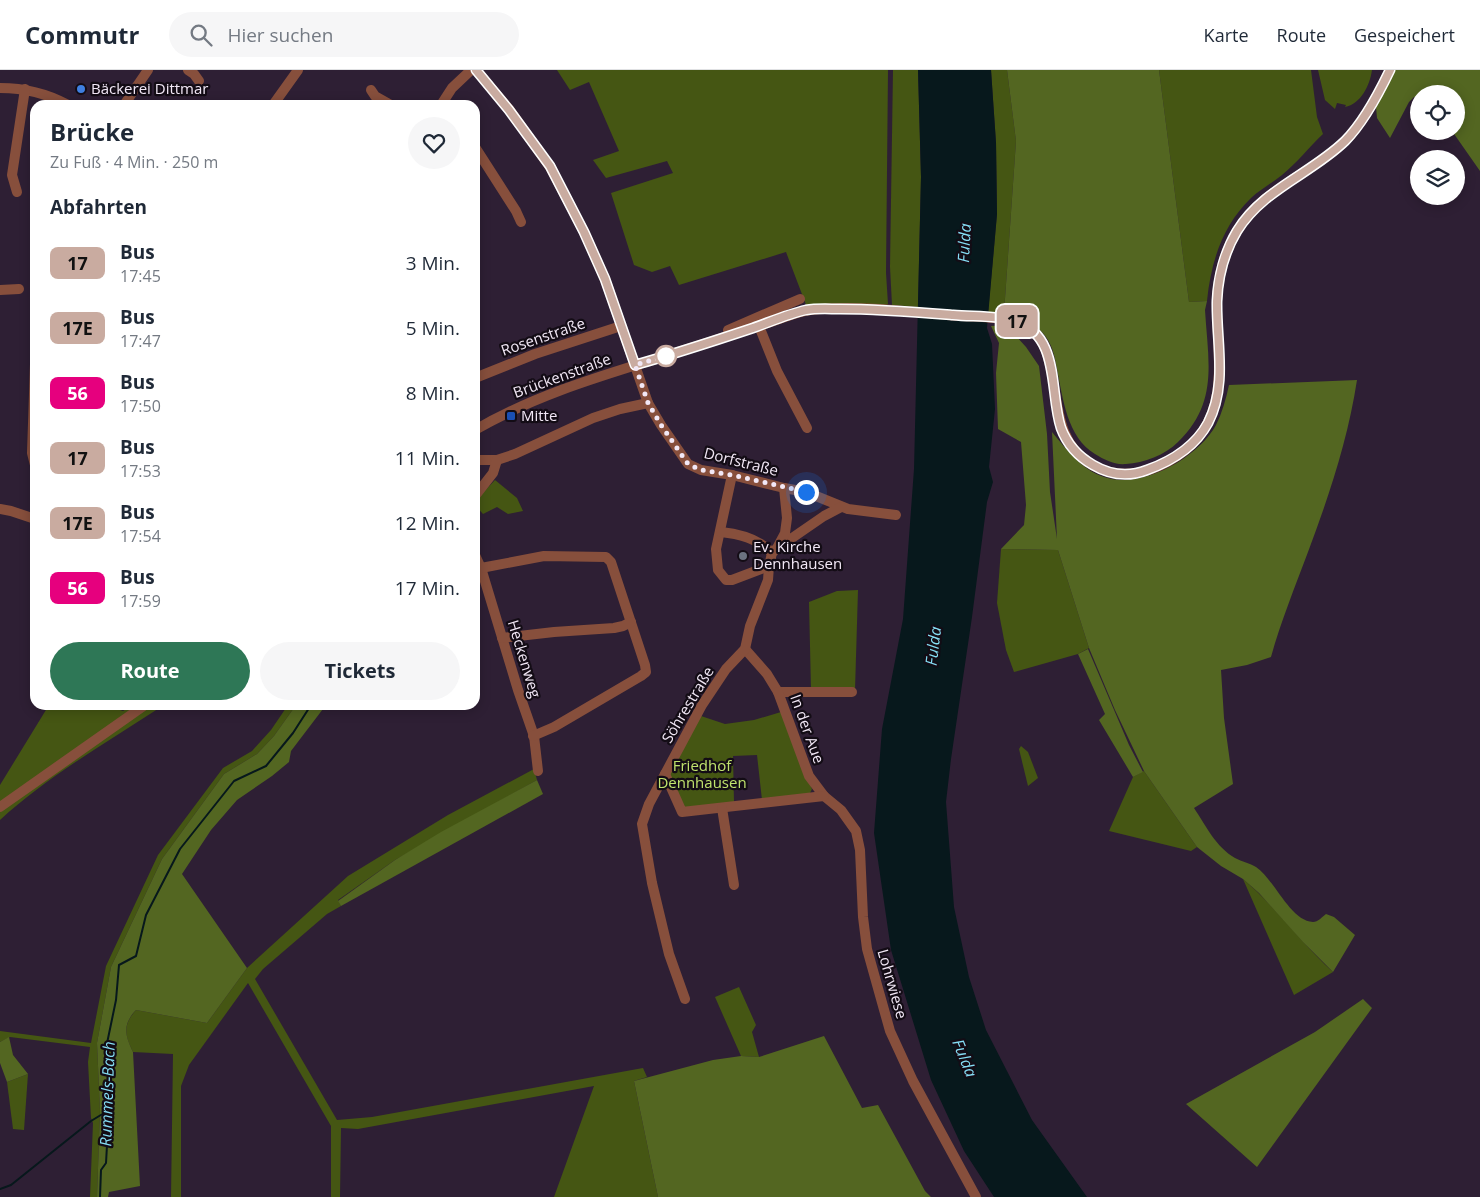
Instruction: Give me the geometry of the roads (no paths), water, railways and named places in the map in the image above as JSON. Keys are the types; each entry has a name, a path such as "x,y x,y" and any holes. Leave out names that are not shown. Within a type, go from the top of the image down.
{"street":[{"path":"127,100 148,70"},
{"path":"188,70 199,81"},
{"path":"277,100 298,70"},
{"path":"446,100 452,88 472,70"},
{"name":"Dorfstraße","path":"476,70 509,110 550,166 584,232 605,279 648,403 688,464 701,470 806,492 841,507 870,513 896,515"},
{"path":"716,340 808,310 862,309 1017,321 1041,339 1051,366 1054,394 1061,427 1068,441 1082,459 1106,472 1124,474 1142,472 1163,465 1181,454 1191,444 1208,422 1216,400 1220,377 1217,299 1220,274 1228,250 1237,232 1251,211 1263,200 1346,140 1374,100 1390,70"},
{"path":"0,88 25,89 59,100"},
{"path":"17,192 12,175 25,89"},
{"path":"371,90 375,96 382,100"},
{"path":"480,155 521,222"},
{"path":"0,290 19,289"},
{"name":"Brückenstraße","path":"480,427 537,398 716,340 722,332 800,299"},
{"name":"Rosenstraße","path":"480,376 535,354 622,326"},
{"path":"759,326 777,371 807,428"},
{"path":"480,460 497,460 515,454 593,418 620,409 648,403"},
{"path":"480,490 493,473 497,460"},
{"path":"732,475 716,549 718,570 726,580 732,580 769,566"},
{"name":"Söhrestraße","path":"685,998 669,954 652,883 642,824 649,804 682,740 713,687 745,649 750,626 768,580 769,566 785,533 784,488"},
{"path":"721,532 743,535 775,551 824,516 841,507"},
{"path":"0,510 11,511 30,517"},
{"path":"481,568 544,556 606,557 611,562 631,622 646,672 589,708 533,736"},
{"name":"Heckenweg","path":"481,568 534,736 538,771"},
{"path":"502,638 614,628 631,622"},
{"name":"In der Aue","path":"745,649 767,674 778,692 809,776"},
{"name":"In der Aue","path":"778,692 852,692"},
{"path":"1,805 138,710"},
{"path":"665,774 682,812 824,796"},
{"name":"Lohrwiese","path":"809,776 824,796 841,810 856,831 860,850 863,917 867,949 890,1031 917,1089 976,1197"},
{"path":"722,808 734,885"}],"water":[{"name":"Fulda","path":"918,70 991,70 996,143 997,214 987,328 992,344 995,409 989,467 993,482 987,502 946,802 954,907 969,977 986,1030 1032,1120 1087,1197 994,1197 964,1151 931,1080 891,950 874,833 882,729 903,619 914,469 921,177"}],"waterway":[{"name":"Rummels-Bach","path":"100,1197 101,1170 106,1163 110,1092 105,1053 116,1000 119,965 136,956 146,915 180,849 234,781 266,766 293,733 308,710"},
{"path":"0,1189 11,1185 91,1121 109,1110"}],"place":[{"name":"Bäckerei Dittmar","path":"81,89"},
{"name":"Mitte","path":"511,416"},
{"name":"Ev. Kirche Dennhausen","path":"743,556"}],"park label":[{"name":"Friedhof Dennhausen","path":"702,774"}]}
